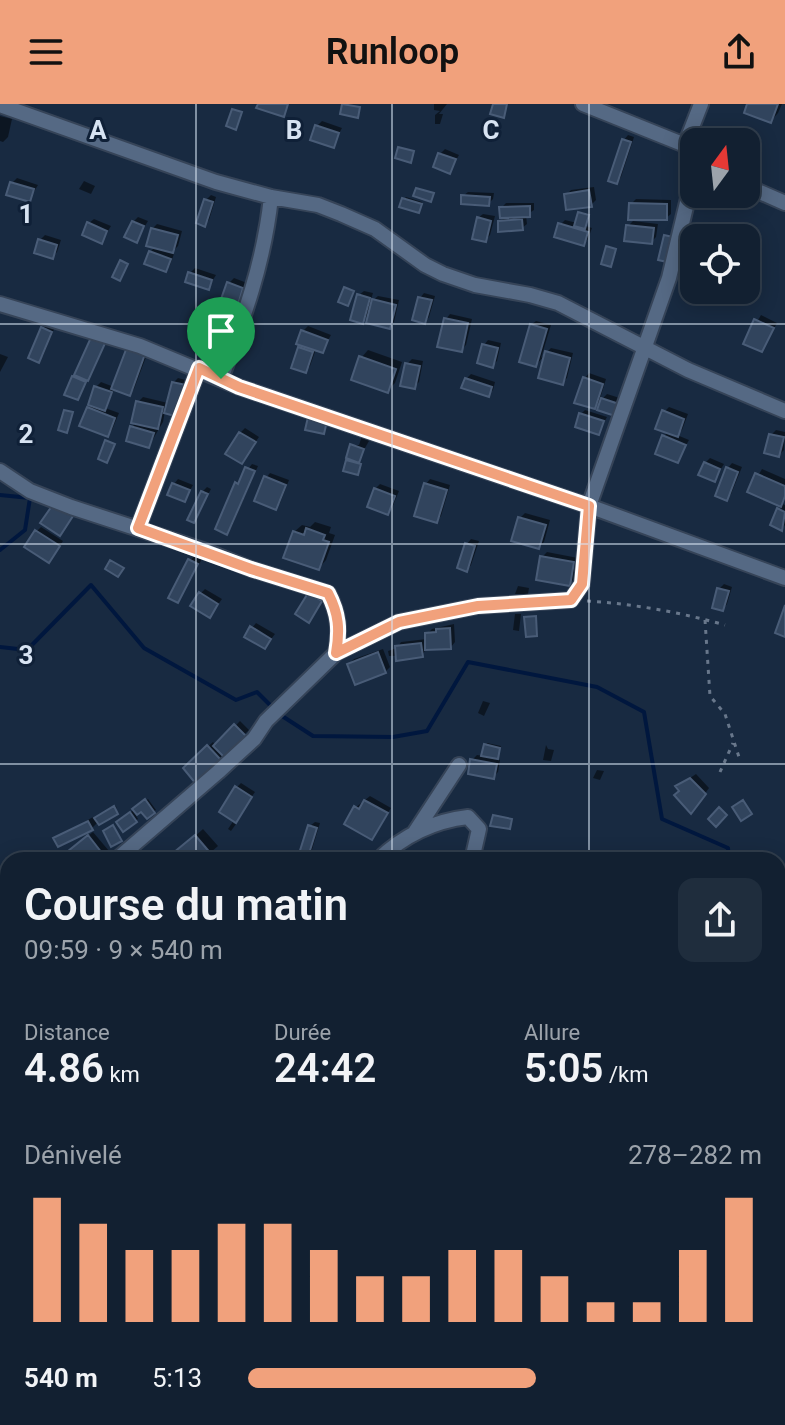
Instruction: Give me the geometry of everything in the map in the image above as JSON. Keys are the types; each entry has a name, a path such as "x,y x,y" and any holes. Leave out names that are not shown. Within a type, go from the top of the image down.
{"street":[{"path":"583,104 680,146"},
{"path":"695,128 701,104"},
{"path":"0,105 186,172 271,197 318,205 375,229 425,265 443,274 475,285 558,303 617,331 644,349 785,411"},
{"path":"760,192 785,203"},
{"path":"221,379 255,284 268,227 271,197"},
{"path":"125,852 254,739 266,721 336,653 399,622 478,606 571,600 582,584 589,506 669,278 686,208"},
{"path":"0,304 96,331 221,379 589,506 785,578"},
{"path":"138,528 199,368"},
{"path":"0,471 30,491 328,593 336,609 340,630 336,653"},
{"path":"415,832 459,765"},
{"path":"387,852 415,832 448,819 468,817 479,829 474,852"}],"path":[{"path":"571,600 626,603 725,625"},
{"path":"705,620 710,696 725,714 739,757"},
{"path":"720,772 733,743"}],"building":[{"path":"258,104 288,104 284,117 256,108"},
{"path":"342,104 360,107 358,118 340,114"},
{"path":"493,104 507,104 504,118 490,114"},
{"path":"747,104 778,104 771,123 744,113"},
{"path":"232,109 242,112 236,130 226,126"},
{"path":"315,125 339,133 334,148 310,140"},
{"path":"622,139 631,142 617,184 608,181"},
{"path":"398,147 414,151 411,163 395,158"},
{"path":"438,153 456,159 450,174 433,167"},
{"path":"10,182 34,189 30,202 6,195"},
{"path":"416,188 434,193 431,202 413,196"},
{"path":"589,190 592,207 566,210 564,194"},
{"path":"461,195 490,197 489,206 461,204"},
{"path":"402,198 422,204 419,213 399,207"},
{"path":"204,199 213,202 205,227 196,223"},
{"path":"629,203 667,204 667,220 628,220"},
{"path":"530,206 530,217 500,218 499,207"},
{"path":"578,212 589,215 585,229 574,226"},
{"path":"477,217 491,221 486,242 472,239"},
{"path":"522,219 523,230 498,232 498,221"},
{"path":"132,221 144,226 137,243 124,237"},
{"path":"87,222 107,231 102,244 82,235"},
{"path":"558,223 588,232 584,246 554,237"},
{"path":"626,225 654,228 652,244 624,241"},
{"path":"151,228 178,235 173,253 146,246"},
{"path":"664,235 673,237 667,262 658,260"},
{"path":"38,239 57,245 53,259 34,253"},
{"path":"606,246 616,249 611,267 601,264"},
{"path":"149,251 171,259 166,272 144,264"},
{"path":"120,260 128,264 120,281 112,277"},
{"path":"188,272 212,280 209,290 185,282"},
{"path":"227,282 243,288 237,308 220,302"},
{"path":"344,287 354,291 348,306 338,302"},
{"path":"357,294 370,298 363,324 350,320"},
{"path":"418,297 432,300 425,324 412,320"},
{"path":"372,299 396,305 390,329 366,323"},
{"path":"444,318 468,323 462,352 437,347"},
{"path":"754,319 774,328 762,352 743,344"},
{"path":"530,324 547,329 536,367 519,362"},
{"path":"41,327 52,332 39,363 28,358"},
{"path":"301,330 328,340 323,353 296,344"},
{"path":"93,333 107,339 88,381 74,375"},
{"path":"482,344 498,348 493,368 477,363"},
{"path":"127,347 145,354 130,396 111,389"},
{"path":"298,347 313,352 306,373 291,368"},
{"path":"545,351 570,358 563,385 538,378"},
{"path":"359,356 396,369 388,393 351,380"},
{"path":"405,363 420,366 415,389 400,386"},
{"path":"72,376 86,382 78,400 64,395"},
{"path":"583,377 603,384 595,409 574,403"},
{"path":"465,378 492,387 489,397 461,388"},
{"path":"172,382 186,385 178,417 164,413"},
{"path":"94,386 112,392 105,411 88,405"},
{"path":"601,398 619,404 615,416 597,410"},
{"path":"136,401 163,407 158,429 131,423"},
{"path":"87,407 115,418 108,437 79,426"},
{"path":"64,410 73,412 67,433 58,430"},
{"path":"662,410 684,419 678,437 655,429"},
{"path":"579,413 604,421 599,435 575,427"},
{"path":"308,417 327,421 324,434 305,430"},
{"path":"130,426 154,433 149,448 126,441"},
{"path":"239,432 256,442 242,464 225,454"},
{"path":"769,434 784,437 779,457 764,453"},
{"path":"662,435 686,445 678,463 655,454"},
{"path":"105,440 115,444 107,463 98,459"},
{"path":"350,444 364,449 359,463 346,458"},
{"path":"346,460 361,464 358,475 343,471"},
{"path":"704,462 720,469 715,482 698,475"},
{"path":"245,467 255,471 227,535 215,529 235,482 238,484"},
{"path":"726,467 738,472 727,501 715,496"},
{"path":"755,473 785,486 781,507 747,492"},
{"path":"264,476 286,485 276,510 254,501"},
{"path":"172,483 190,490 185,502 167,495"},
{"path":"424,483 447,490 437,523 414,516"},
{"path":"374,488 395,496 388,515 367,507"},
{"path":"201,491 208,494 194,523 187,520"},
{"path":"54,503 73,516 60,536 40,523"},
{"path":"777,508 785,512 782,531 770,525"},
{"path":"518,517 546,525 539,549 511,541"},
{"path":"306,528 325,535 323,540 329,542 319,570 283,558 293,531 304,535"},
{"path":"35,530 60,546 49,563 24,547"},
{"path":"465,543 475,546 467,572 457,568"},
{"path":"540,556 574,562 570,586 536,580"},
{"path":"188,559 198,564 178,603 168,598"},
{"path":"110,560 124,568 118,577 105,569"},
{"path":"717,588 729,591 723,611 712,608"},
{"path":"199,592 218,604 210,618 190,606"},
{"path":"308,593 322,601 309,623 295,614"},
{"path":"785,605 785,637 775,633"},
{"path":"536,616 537,636 526,637 524,617"},
{"path":"250,626 271,639 265,649 244,637"},
{"path":"450,628 451,649 425,650 425,633"},
{"path":"421,643 423,657 396,661 395,646"},
{"path":"378,652 386,673 355,685 347,664"},
{"path":"234,724 246,736 225,758 213,746"},
{"path":"484,744 500,748 498,759 481,756"},
{"path":"207,745 221,760 196,784 183,768"},
{"path":"470,759 497,764 494,779 468,774"},
{"path":"690,778 706,794 691,814 674,795 679,791 675,786"},
{"path":"235,786 252,797 236,823 219,812"},
{"path":"145,799 155,813 147,819 141,812 137,815 132,809"},
{"path":"364,800 388,813 372,840 344,824 354,806 359,809"},
{"path":"743,800 752,814 741,821 732,807"},
{"path":"114,806 118,814 99,825 94,818"},
{"path":"719,807 727,815 716,827 708,819"},
{"path":"130,812 137,822 123,832 116,822"},
{"path":"493,815 512,819 510,829 490,826"},
{"path":"88,821 93,830 58,847 53,838"},
{"path":"113,825 122,841 111,847 103,831"},
{"path":"308,825 317,828 310,852 300,852"},
{"path":"88,835 101,852 67,852"},
{"path":"195,835 209,852 174,852"}],"waterway":[{"path":"0,495 30,498 25,530 0,550"},
{"path":"0,647 27,650 91,585 144,648 236,700 257,692 273,708"},
{"path":"279,714 313,736 393,737 427,731 468,662 597,687 644,712 662,819 728,848 728,852"}],"route":[{"path":"199,368 221,379 589,506 582,584 571,600 478,606 399,622 336,653 340,630 336,609 328,593 138,528 199,368"}]}
